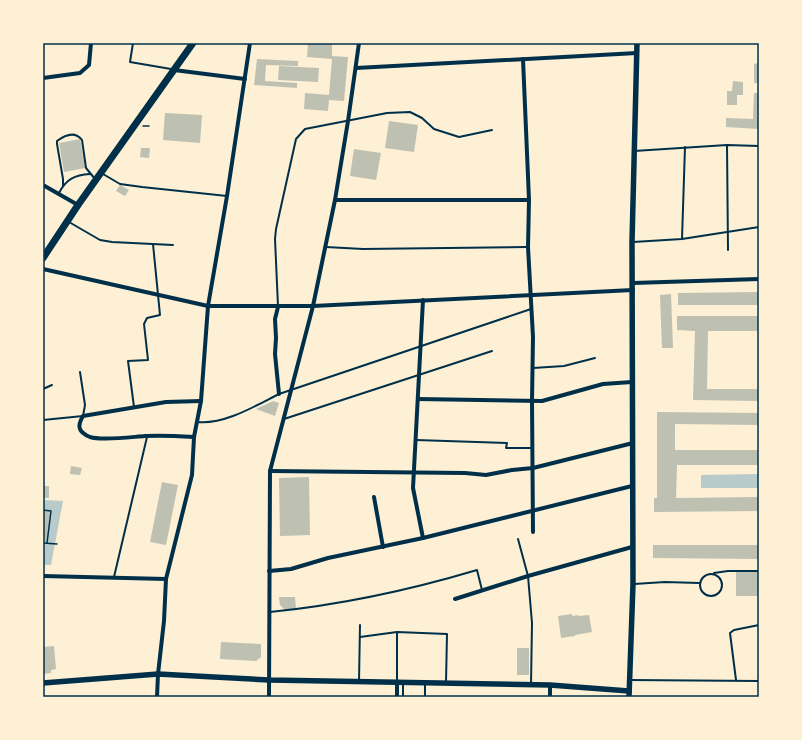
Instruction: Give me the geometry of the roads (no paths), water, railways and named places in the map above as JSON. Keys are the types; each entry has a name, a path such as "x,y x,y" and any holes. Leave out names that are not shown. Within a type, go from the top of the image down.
{"main road":[{"path":"43,258 193,43"}],"street":[{"path":"43,78 80,73 89,65 91,43"},
{"path":"157,697 166,579 192,475 194,437 201,400 208,306 227,196 250,43"},
{"path":"269,697 270,471 313,306 335,200 359,43"},
{"path":"43,683 158,674 269,680 531,685 629,694 633,584 632,242 637,43"},
{"path":"356,68 637,53"},
{"path":"523,59 529,200 528,247 533,337 533,532"},
{"path":"174,70 245,79"},
{"path":"43,184 78,206"},
{"path":"335,200 529,200"},
{"path":"43,270 208,306 313,306 633,290"},
{"path":"633,283 759,278"},
{"path":"423,300 413,488 423,538"},
{"path":"278,307 275,320 275,354 279,394"},
{"path":"418,399 542,401 603,384 632,382"},
{"path":"194,437 147,436 96,438 83,433 79,428 79,423 83,416 166,402 201,400"},
{"path":"270,471 486,475 532,468 633,443"},
{"path":"269,571 291,569 328,558 423,538 632,486"},
{"path":"374,497 383,546"},
{"path":"455,599 632,546"},
{"path":"43,576 166,579"},
{"path":"398,697 400,683"},
{"path":"550,686 550,697"}],"lane":[{"path":"133,43 130,62 174,70"},
{"path":"278,307 275,239 276,229 296,138 305,129 387,113 410,112 422,118 434,129 459,137 492,130"},
{"path":"63,186 56,144 57,141 63,136 73,135 80,137 82,140 86,168 97,181"},
{"path":"634,150 727,145 759,146"},
{"path":"727,145 728,250"},
{"path":"682,239 685,147"},
{"path":"102,173 120,184 227,196"},
{"path":"59,193 63,186 78,174 90,174"},
{"path":"68,221 100,240 173,245"},
{"path":"632,242 682,239 759,227"},
{"path":"134,407 128,361 148,360 144,324 147,318 160,316 153,244"},
{"path":"325,247 363,250 528,247"},
{"path":"197,422 202,423 220,420 241,413 279,394 532,309"},
{"path":"284,419 492,351"},
{"path":"532,368 564,366 595,358"},
{"path":"43,420 83,416 86,405 80,372"},
{"path":"43,389 52,385"},
{"path":"114,578 147,436"},
{"path":"416,440 507,443 506,448 532,448"},
{"path":"518,539 528,576 532,623 531,685"},
{"path":"269,612 313,608 328,605 433,583 477,570 483,591"},
{"path":"711,574 717,576 722,581 722,588 718,594 712,596 705,595 700,590 702,577 711,574 728,571 759,571"},
{"path":"633,584 665,582 700,583"},
{"path":"359,682 360,625"},
{"path":"736,680 730,633 734,630 759,625"},
{"path":"360,637 396,632 447,634 446,683"},
{"path":"396,632 400,683 403,697"},
{"path":"630,680 759,681"},
{"path":"424,697 425,683"}]}
